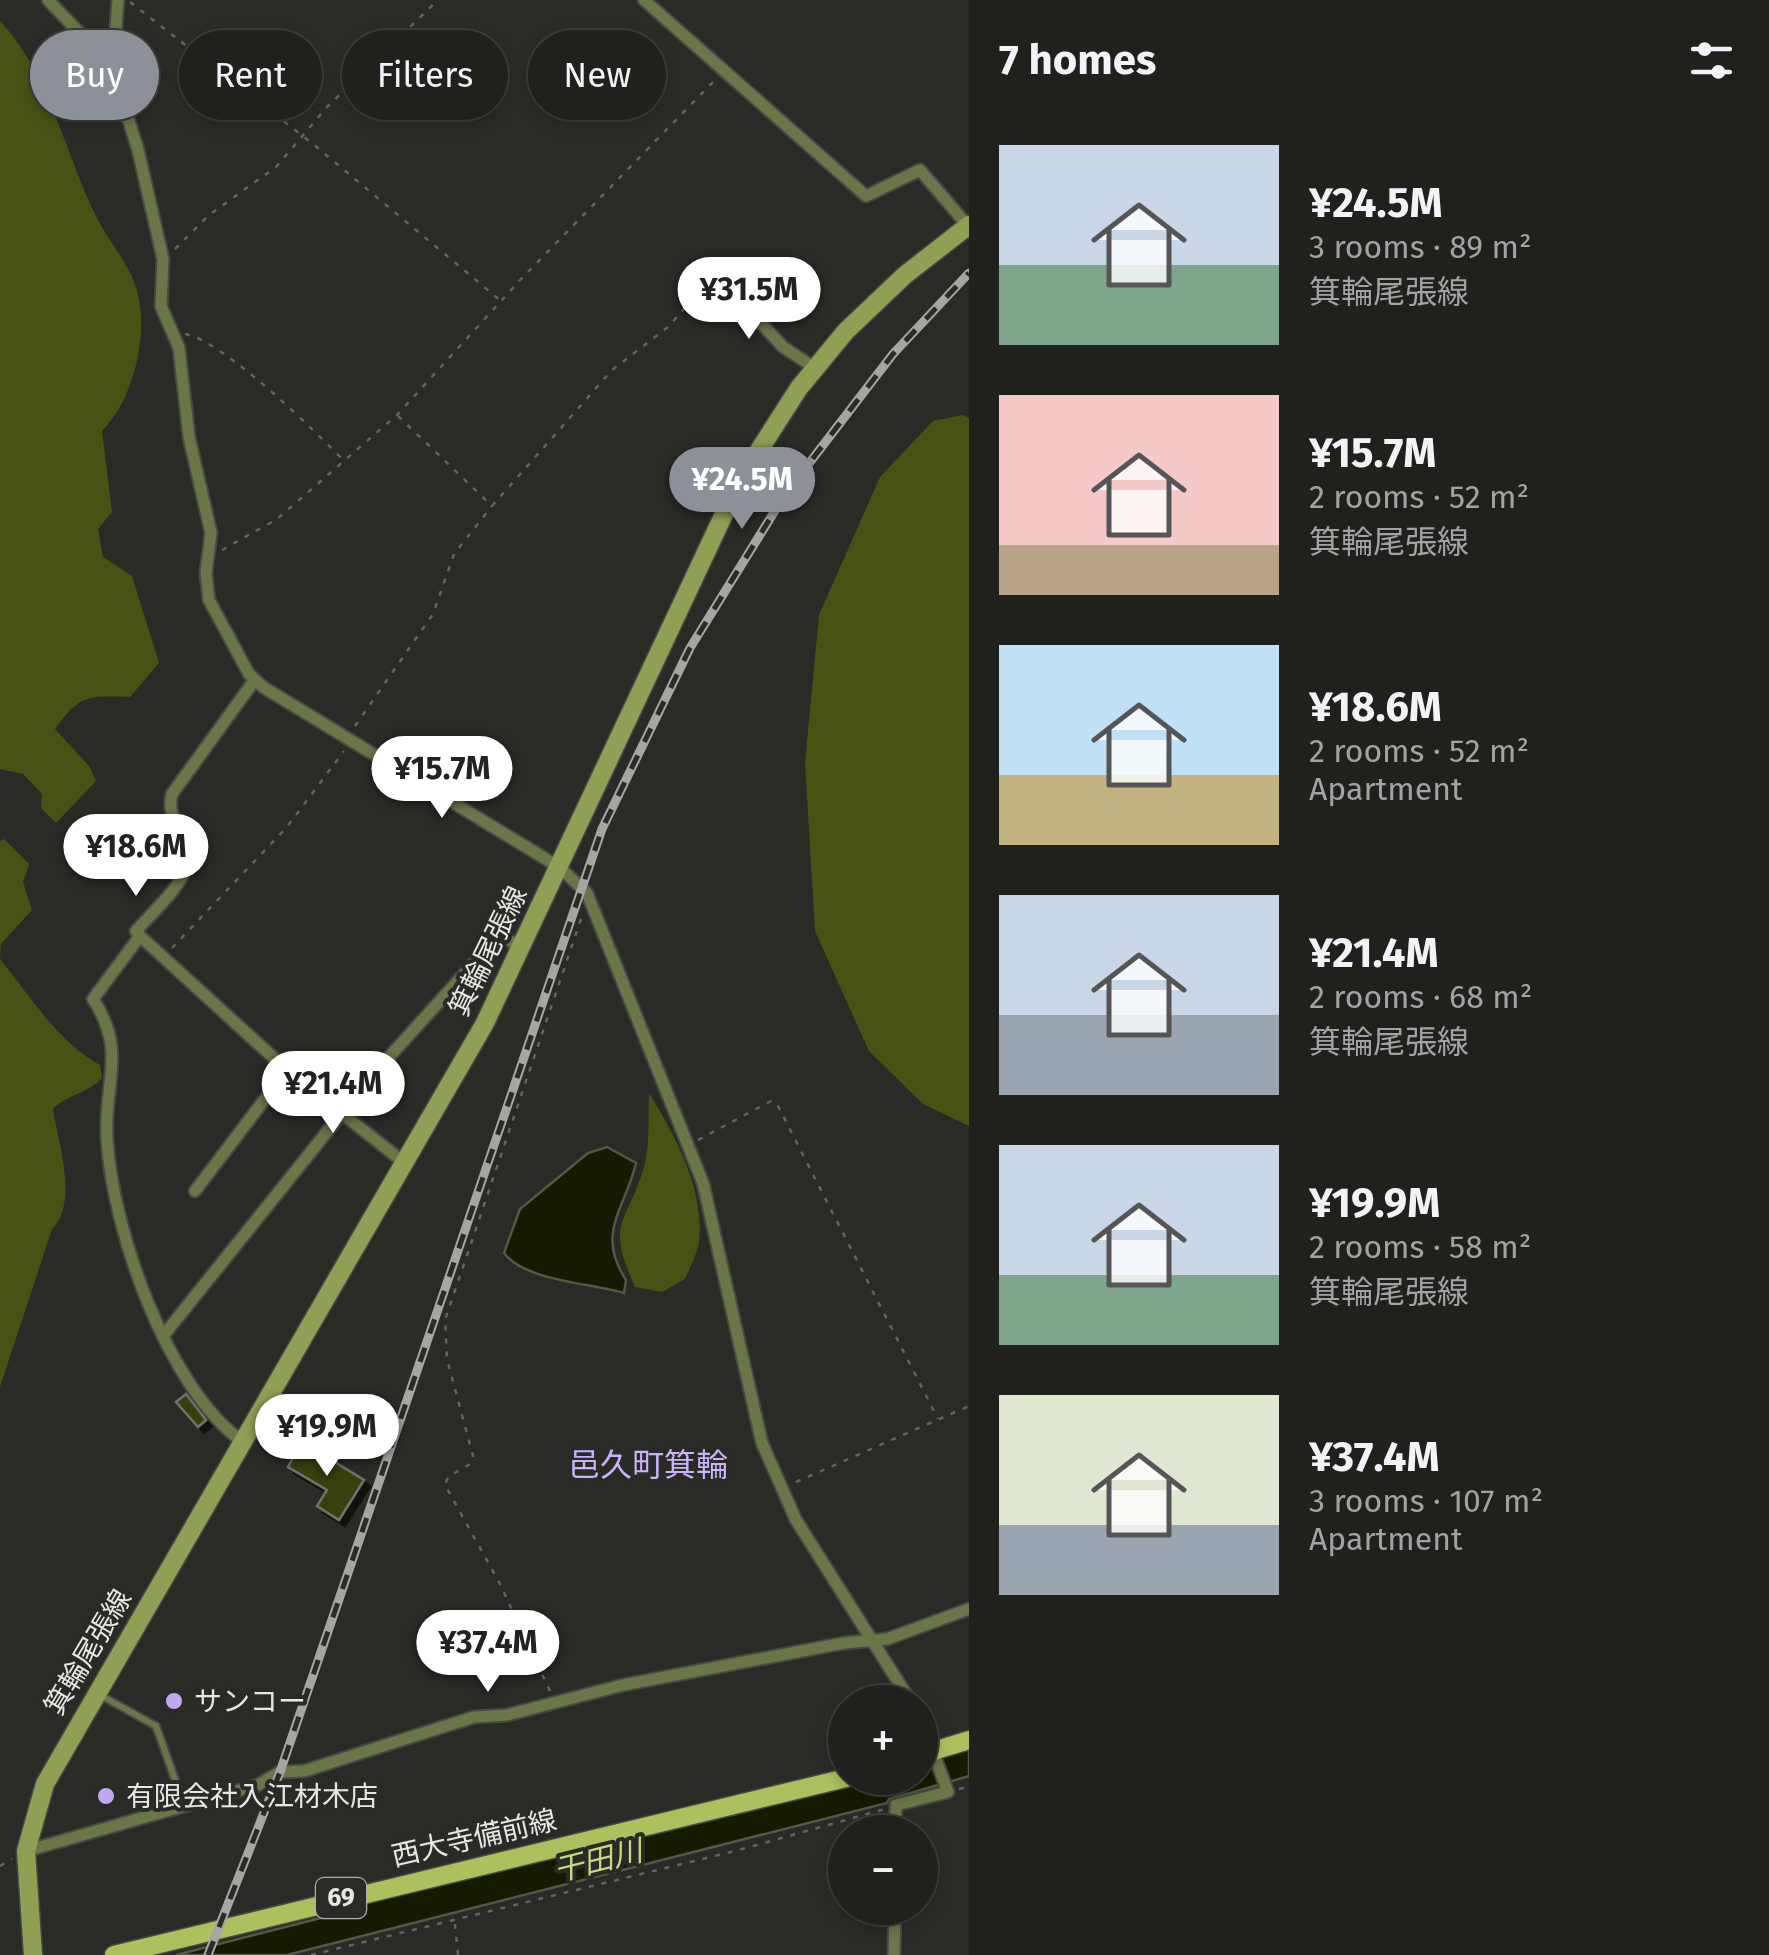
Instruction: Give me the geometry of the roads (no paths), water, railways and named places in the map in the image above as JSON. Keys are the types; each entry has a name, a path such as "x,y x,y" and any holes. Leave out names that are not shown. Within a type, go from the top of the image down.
{"main road":[{"name":"箕輪尾張線","path":"34,1955 26,1851 44,1784 484,1024 740,480 815,368 894,286 968,225"},
{"path":"938,1751 969,1740"},
{"name":"西大寺備前線","path":"114,1955 828,1782"}],"street":[{"path":"48,0 77,30"},
{"path":"116,30 118,0"},
{"path":"644,0 866,196 920,170 968,225"},
{"path":"128,120 163,259 161,306 174,338 189,437 212,533 209,600 254,681 559,868 587,893 689,1143 718,1240 762,1444 810,1545 900,1685"},
{"path":"718,276 783,346 815,368"},
{"path":"254,681 172,794 171,815 189,856 170,891 136,931 287,1070 406,1164"},
{"path":"140,936 93,999 113,1041 107,1144 122,1226 163,1336 178,1365 244,1442"},
{"path":"163,1336 340,1115 476,961 504,939 522,944"},
{"path":"195,1191 287,1070"},
{"path":"26,1851 258,1785 280,1772 304,1771 474,1716 507,1715 555,1701 872,1641 969,1609"},
{"path":"938,1769 948,1792 938,1795"},
{"path":"896,1815 896,1806 937,1795"},
{"path":"894,1955 895,1925"}],"lane":[{"path":"96,1693 156,1726 184,1806"}],"water":[{"path":"607,1147 636,1163 613,1234 617,1263 626,1280 624,1293 559,1280 514,1262 504,1253 520,1209 588,1153"},
{"path":"969,1749 969,1776 938,1785 938,1758"},
{"name":"干田川","path":"828,1788 828,1795 903,1795 887,1803 287,1955 176,1955 360,1908 367,1901"}],"railway":[{"path":"208,1955 280,1772 602,829 690,648 784,496 893,354 969,273"}],"place":[{"name":"サンコー","path":"174,1701"},
{"name":"有限会社入江材木店","path":"106,1796"}],"district":[{"name":"邑久町箕輪","path":"648,1465"}]}
